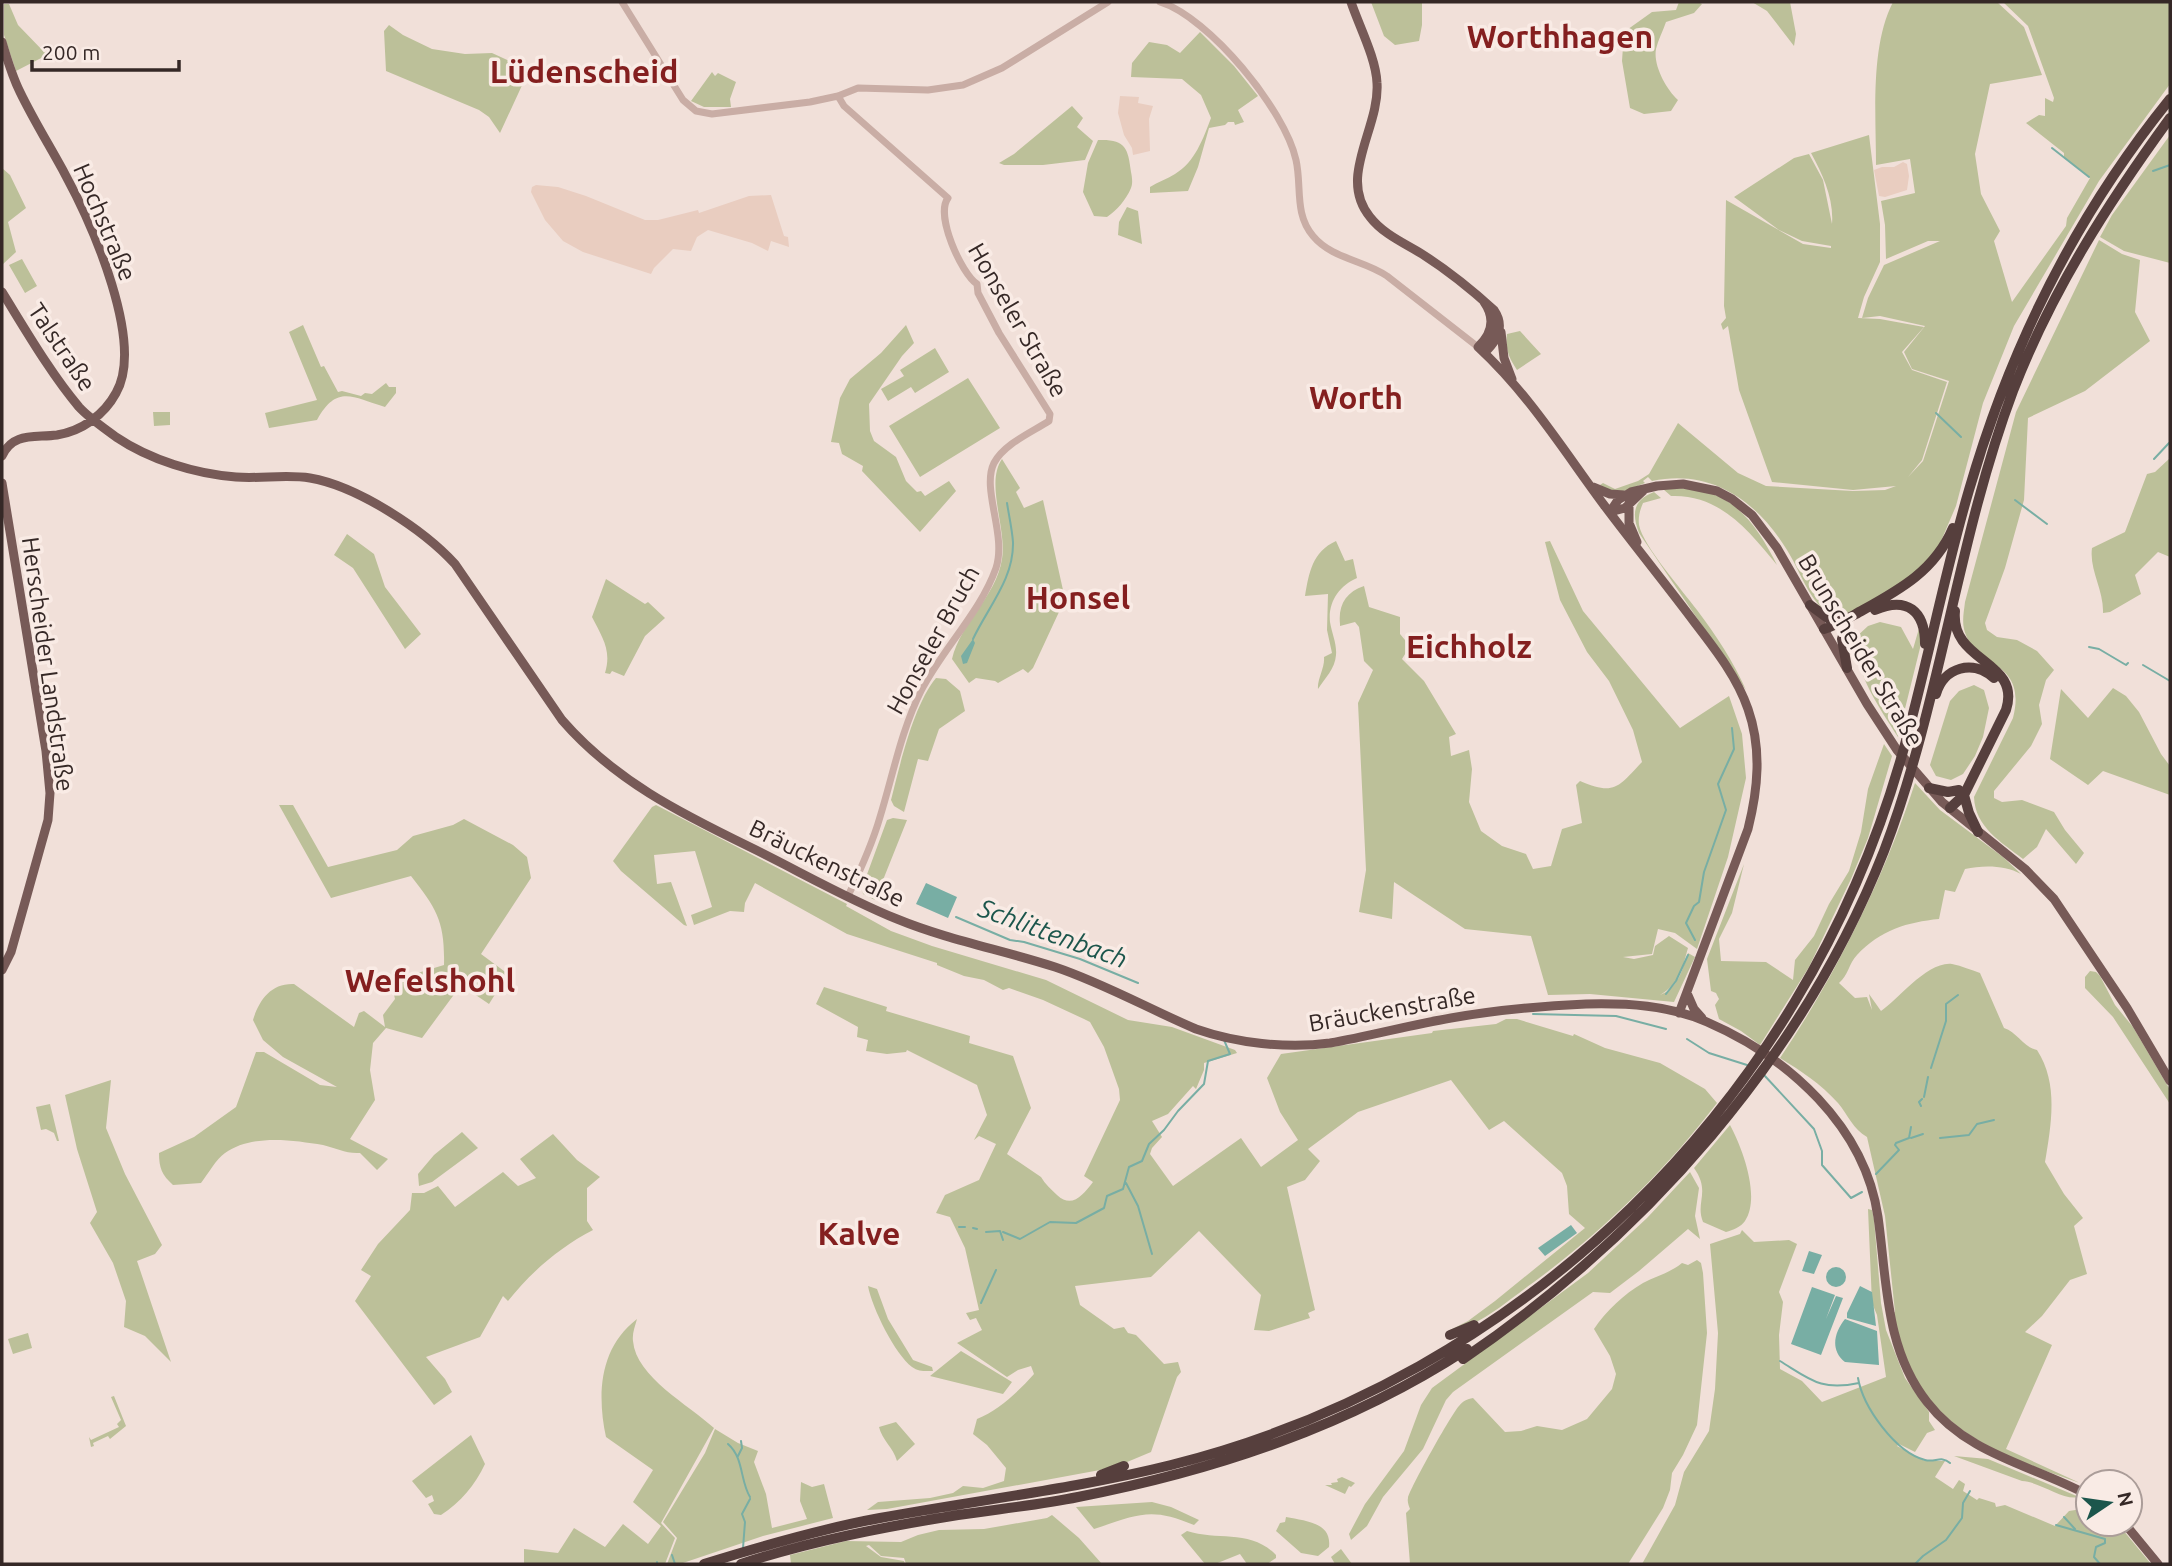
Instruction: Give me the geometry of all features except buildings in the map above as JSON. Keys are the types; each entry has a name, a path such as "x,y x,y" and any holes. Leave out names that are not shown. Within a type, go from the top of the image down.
{"highway":[{"path":"1847,668 1842,639 1847,622 1912,581 1930,565 1948,540 2011,368 2070,245 2103,191 2170,99"},
{"path":"1463,1359 1649,1198 1737,1089 1819,972 1883,853 1903,797 2000,429 2036,338 2094,229 2170,118"},
{"path":"1819,972 1878,830 1902,755 1969,488"},
{"path":"1950,808 1952,800 1962,793 1971,778 2006,710 2009,698 2005,681 1966,646 1956,628 1955,612 1964,560"},
{"path":"1826,632 1888,605 1901,604 1910,607 1919,616 1924,628 1924,668"},
{"path":"1810,605 1829,619 1847,622"},
{"path":"1920,740 1938,686 1947,675 1960,668 1980,668 1996,679 2003,697 2002,716"},
{"path":"1928,788 1962,793"},
{"path":"1962,793 1978,832"},
{"path":"1450,1335 1523,1306"},
{"path":"741,1564 877,1524 1042,1490 1074,1486 1202,1456 1308,1420 1360,1397 1523,1306"},
{"path":"1077,1498 1222,1462 1322,1426 1381,1400 1413,1382 1523,1306"},
{"path":"1074,1486 1124,1466"},
{"path":"704,1564 820,1530 1130,1491"}],"main road":[{"path":"1351,2 1377,80 1375,110 1358,168 1357,187 1362,204 1371,219 1381,228 1437,264 1484,302 1499,318 1504,358 1516,387"},
{"name":"Hochstraße","path":"2,42 21,95 84,211 122,317 125,362 122,378 109,404 94,420"},
{"name":"Talstraße","path":"2,292 67,391 94,420"},
{"path":"1481,350 1491,326 1490,313 1484,302"},
{"path":"1481,350 1497,336 1499,318"},
{"path":"1481,350 1516,387 1642,553 1734,679 1748,708 1756,739 1756,792 1748,829 1679,1013"},
{"path":"2,456 9,444 19,438 64,433 94,420"},
{"name":"Bräuckenstraße","path":"94,420 131,445 181,466 236,477 295,477 324,481 351,492 403,521 433,542 455,564 562,720 602,760 639,789 668,806 898,920 1057,968 1196,1029 1217,1036 1244,1040 1295,1044 1328,1043 1448,1018 1507,1009 1620,1004 1660,1008 1703,1020 1754,1046 1830,1110 1852,1141 1865,1169 1876,1205 1892,1329 1909,1377 1926,1401 1944,1422 1976,1445 2074,1489"},
{"name":"Herscheider Landstraße","path":"2,483 46,751 50,793 48,820 11,952 2,970"},
{"path":"1590,484 1605,493 1627,499"},
{"name":"Brunscheider Straße","path":"1627,499 1648,488 1692,484 1717,491 1739,504 1758,521 1769,535 1887,736 1928,788 2034,876 2054,899 2127,1008 2170,1081"},
{"path":"1610,512 1627,499"},
{"path":"1627,499 1629,523 1642,553"},
{"path":"1687,993 1694,1009 1703,1020"},
{"path":"2137,1538 2158,1564"}],"street":[{"path":"622,2 683,100 696,111 712,114 810,102 858,88 928,90 963,85 983,78 1021,57 1108,2"},
{"path":"1160,2 1188,16 1206,30 1270,103 1292,145 1297,161 1300,208 1313,237 1332,253 1374,268 1394,280 1481,350"},
{"name":"Honseler Straße","path":"838,96 845,106 948,198 943,204 943,211 952,244 970,279 977,284 978,293 999,333 1050,414 1049,421"},
{"name":"Honseler Bruch","path":"848,896 876,830 902,738 917,701 936,666 985,591 996,566 999,548 991,488 993,465 1004,451 1049,421"}],"green space":[{"path":"1371,2 1422,2 1419,41 1395,45 1384,36"},
{"path":"1679,2 1702,4 1694,13 1666,22 1656,49 1656,62 1661,76 1678,100 1671,111 1644,114 1630,108 1622,61 1624,32 1652,12 1676,10"},
{"path":"1752,2 1790,2 1796,34 1794,46 1767,11"},
{"path":"1893,2 1997,2 2024,27 2042,75 1990,84 1975,154 1981,194 2000,231 1994,241 2012,302 2066,226 2067,218 2090,178 2026,123 2039,115 2045,116 2045,98 2053,102 2054,98 2028,26 2003,2 2170,2 2170,84 2099,181 2014,326 1983,403 1956,506 1938,548 1916,575 1843,617 1828,613 1818,604 1775,532 1747,503 1730,492 1694,479 1652,481 1648,477 1643,481 1645,483 1622,491 1611,491 1600,485 1603,483 1615,489 1649,474 1678,423 1738,473 1766,486 1853,491 1885,490 1896,486 1853,490 1772,482 1739,390 1728,326 1723,330 1721,324 1726,318 1726,200 1803,244 1831,248 1802,241 1779,230 1734,197 1794,158 1809,154 1823,180 1832,224 1827,187 1811,153 1869,135 1880,224 1880,262 1858,318 1924,327 1902,352 1912,370 1947,382 1922,460 1908,477 1923,461 1949,381 1912,369 1904,352 1925,326 1880,316 1862,318 1868,298 1884,265 1940,241 1928,241 1886,259 1881,201 1915,193 1910,159 1876,165 1875,103 1878,60 1881,39"},
{"path":"4,4 9,4 18,25 47,55 16,71 4,35"},
{"path":"389,25 432,49 465,54 492,53 533,72 524,81 500,133 489,117 479,110 386,71 384,31"},
{"path":"1200,32 1234,66 1258,96 1238,110 1244,122 1235,125 1234,122 1228,122 1209,128 1188,191 1150,193 1150,187 1175,174 1188,163 1198,149 1211,118 1201,95 1182,79 1131,77 1132,63 1149,42 1167,45 1180,53"},
{"path":"712,72 715,76 718,73 736,82 730,99 731,107 704,107 691,101"},
{"path":"1072,106 1083,118 1077,127 1093,141 1085,160 1043,165 999,163 1014,154"},
{"path":"2170,135 2170,263 2124,251 2100,237 2112,215"},
{"path":"1098,140 1114,141 1124,146 1132,178 1127,197 1107,217 1094,216 1083,192 1088,163"},
{"path":"2,168 10,175 26,208 8,222 16,252 2,265"},
{"path":"1127,207 1138,211 1142,244 1118,235 1119,222"},
{"path":"2099,240 2122,254 2140,260 2135,312 2150,341 2085,391 2028,418 2024,500 2005,568 1985,623 1987,630 1997,637 2017,640 2037,651 2054,670 2046,680 2039,705 2042,724 2031,746 1994,791 1994,798 2002,802 2022,800 2054,812 2084,853 2076,864 2046,829 2037,847 2023,859 1998,840 1979,817 1974,797 2013,718 2016,699 2007,674 1978,652 1970,642 1963,619 1965,602 2016,412"},
{"path":"22,259 37,286 25,293 9,265"},
{"path":"303,325 321,367 324,366 338,392 361,396 365,393 372,394 386,383 389,387 396,387 396,393 385,407 354,397 339,397 331,401 317,420 269,428 265,413 317,400 289,332"},
{"path":"906,325 914,343 869,404 870,431 874,441 896,457 906,481 917,492 921,491 925,496 949,481 956,491 920,532 862,471 863,466 842,454 839,443 831,442 840,398 850,379 881,353"},
{"path":"1520,331 1541,354 1517,370 1508,353 1507,334"},
{"path":"935,348 949,372 915,393 911,387 888,401 881,389 904,376 900,370"},
{"path":"968,378 1000,428 920,477 889,426"},
{"path":"153,412 170,412 170,425 154,426"},
{"path":"2170,458 2170,557 2158,552 2135,575 2141,594 2110,612 2103,613 2092,548 2125,532 2147,474 2155,472"},
{"path":"1002,459 1020,488 1016,492 1024,508 1043,500 1065,599 1033,668 1028,673 1023,669 998,683 976,678 969,683 952,659 963,633 993,585 1002,559 996,481 997,469"},
{"path":"1674,487 1707,492 1731,503 1750,521 1777,565 1744,528 1719,508 1688,497 1671,496 1663,489"},
{"path":"1654,492 1661,498 1643,503 1639,519 1642,534 1655,556 1717,639 1746,690 1639,533 1635,519 1636,508 1642,499"},
{"path":"347,534 374,554 385,587 421,634 405,649 353,568 334,555"},
{"path":"1336,541 1345,561 1353,559 1357,578 1345,585 1333,601 1330,622 1336,655 1332,669 1318,689 1324,657 1332,653 1327,630 1328,594 1305,596 1313,564 1322,551"},
{"path":"1550,541 1583,611 1680,728 1729,696 1742,734 1746,778 1728,857 1697,949 1675,933 1658,929 1652,954 1623,957 1634,959 1653,955 1655,946 1669,936 1688,948 1676,980 1660,995 1671,988 1675,983 1681,972 1688,953 1695,957 1674,1002 1590,994 1548,995 1531,936 1465,929 1394,882 1392,919 1359,912 1366,870 1358,703 1373,670 1364,661 1359,627 1355,622 1340,626 1342,605 1352,592 1364,586 1369,607 1400,617 1400,634 1410,646 1402,659 1424,681 1456,734 1449,737 1451,756 1469,750 1472,769 1469,802 1481,831 1502,846 1526,854 1533,869 1551,866 1562,829 1582,823 1576,785 1580,781 1609,788 1621,783 1642,762 1633,730 1609,681 1587,652 1560,600 1545,542"},
{"path":"606,579 645,604 648,602 665,618 645,636 624,676 612,671 610,674 605,673 607,650 592,617"},
{"path":"1880,622 1901,627 1913,649 1920,625 1920,648 1898,737 1864,678 1856,652 1854,639 1868,626"},
{"path":"936,678 946,679 960,691 965,711 939,729 928,761 918,759 904,812 894,806 891,800 914,720"},
{"path":"1974,685 1984,690 1989,708 1983,737 1963,774 1951,780 1936,776 1930,765 1950,701 1959,691"},
{"path":"2113,688 2126,696 2139,712 2170,766 2170,795 2103,771 2088,785 2050,759 2061,689 2088,718"},
{"path":"1884,744 1892,756 1868,838 1809,967 1760,1045 1719,1019 1715,1005 1719,999 1716,993 1711,991 1707,959 1744,864 1732,913 1719,939 1721,961 1766,962 1793,980 1795,960 1814,936 1849,871 1861,832 1868,789"},
{"path":"1915,783 1940,810 2003,857 2021,874 1994,867 1965,869 1955,892 1945,890 1939,919 1905,925 1875,939 1854,958 1839,983 1855,998 1867,997 1872,1010 1869,994 1881,1011 1923,975 1942,965 1952,964 1980,973 2004,1028 2037,1050 2044,1063 2052,1105 2045,1162 2064,1194 2083,1218 2074,1226 2087,1274 2070,1280 2042,1316 2025,1332 2052,1345 2006,1449 2074,1481 2028,1464 1979,1441 1937,1408 1920,1386 1906,1360 1893,1313 1885,1216 1867,1137 1825,1090 1780,1058 1839,960 1903,819"},
{"path":"279,805 293,805 328,867 397,850 413,836 453,825 464,819 513,845 527,857 531,878 481,954 508,974 489,1004 461,985 422,1038 386,1028 373,1043 370,1070 375,1100 350,1139 388,1159 377,1170 360,1153 298,1141 272,1140 247,1143 225,1153 201,1183 173,1185 162,1171 159,1153 194,1137 236,1107 256,1052 264,1052 320,1085 337,1087 283,1057 263,1040 253,1020 267,994 279,986 294,984 354,1027 359,1013 364,1011 385,1027 383,1015 395,999 391,981 444,965 443,938 438,917 411,876 331,898"},
{"path":"656,805 847,904 846,906 891,931 1046,980 1128,1020 1172,1027 1235,1050 1237,1053 1204,1063 1196,1089 1193,1086 1168,1114 1152,1121 1162,1137 1150,1154 1173,1186 1241,1138 1261,1167 1298,1140 1280,1112 1267,1078 1281,1054 1496,1024 1506,1019 1517,1019 1573,1036 1574,1034 1605,1048 1660,1063 1705,1089 1717,1103 1676,1152 1609,1221 1560,1262 1488,1315 1469,1325 1446,1332 1468,1321 1495,1301 1585,1228 1569,1214 1567,1186 1562,1173 1504,1121 1489,1130 1451,1080 1358,1112 1308,1149 1320,1161 1305,1180 1287,1187 1315,1310 1308,1313 1310,1318 1269,1331 1254,1330 1261,1295 1199,1231 1151,1277 1075,1286 1080,1305 1114,1329 1124,1327 1128,1333 1136,1335 1164,1364 1178,1362 1181,1372 1151,1452 1100,1470 887,1509 867,1510 878,1502 930,1498 953,1493 963,1486 983,1488 1004,1481 1006,1468 987,1445 973,1434 977,1419 1008,1400 1034,1374 1031,1366 1007,1377 957,1343 982,1330 976,1318 970,1320 966,1313 979,1310 965,1248 950,1217 936,1213 945,1195 979,1180 996,1144 979,1136 974,1140 987,1115 977,1085 907,1050 887,1054 866,1051 868,1040 857,1037 858,1027 816,1004 824,987 887,1007 886,1011 970,1036 969,1043 1013,1056 1031,1108 1007,1154 1041,1177 1062,1199 1077,1199 1093,1182 1084,1176 1120,1100 1119,1089 1104,1047 1090,1022 1043,1000 1009,988 1003,990 937,963 847,934 755,883 745,903 744,912 730,911 694,925 691,915 712,907 695,851 654,855 657,884 671,882 687,926 684,925 613,861"},
{"path":"887,820 907,820 875,900 863,894 862,888"},
{"path":"2090,971 2100,976 2115,1005 2133,1027 2169,1088 2170,1104 2113,1017 2085,988 2085,977"},
{"path":"111,1080 106,1128 125,1174 162,1245 155,1254 137,1261 171,1362 145,1336 124,1327 126,1301 113,1263 90,1223 97,1212 77,1149 65,1095"},
{"path":"50,1104 59,1141 54,1133 41,1130 36,1107"},
{"path":"1730,1125 1748,1172 1751,1199 1745,1221 1739,1227 1726,1232 1703,1222 1701,1184 1694,1168"},
{"path":"462,1132 478,1148 432,1182 419,1186 418,1174 434,1155"},
{"path":"553,1134 577,1160 600,1177 587,1188 587,1221 593,1230 547,1261 508,1301 503,1296 480,1337 426,1357 445,1379 452,1392 434,1405 355,1301 371,1276 361,1270 378,1244 410,1210 412,1193 424,1193 438,1186 455,1207 503,1172 518,1186 536,1178 520,1159"},
{"path":"1690,1172 1699,1188 1695,1216 1700,1239 1688,1229 1610,1293 1593,1292 1453,1392 1446,1400 1423,1449 1383,1497 1367,1526 1351,1540 1349,1534 1365,1504 1404,1451 1421,1405 1432,1388 1588,1273 1647,1218"},
{"path":"1868,1209 1872,1210 1874,1219 1886,1330 1905,1378 1929,1412 1929,1421 1935,1430 1927,1433 1915,1452 1899,1444 1897,1446 1925,1461 1945,1461 1935,1477 1953,1489 1959,1480 1965,1484 1963,1491 1977,1500 1979,1498 1995,1503 1996,1507 2005,1505 2055,1526 2069,1511 2074,1510 2074,1538 2130,1538 2151,1564 1642,1564 1675,1505 1684,1472 1709,1431 1715,1389 1718,1333 1710,1244 1740,1234 1742,1230 1754,1242 1789,1240 1797,1244 1779,1292 1783,1302 1779,1335 1780,1369 1802,1381 1822,1402 1886,1377 1877,1315 1872,1303"},
{"path":"1697,1260 1701,1263 1703,1273 1707,1333 1697,1425 1672,1473 1670,1490 1663,1508 1628,1564 1410,1564 1406,1513 1410,1509 1408,1498 1431,1452 1461,1404 1473,1398 1505,1432 1537,1426 1562,1430 1587,1419 1612,1389 1616,1374 1610,1356 1594,1329 1616,1303 1636,1287 1682,1263 1688,1265"},
{"path":"868,1286 877,1289 888,1319 913,1360 932,1367 933,1371 915,1369 905,1361 879,1318"},
{"path":"637,1319 633,1341 643,1367 665,1389 714,1428 661,1523 675,1538 665,1564 524,1564 524,1549 558,1553 574,1528 605,1547 623,1524 648,1544 661,1526 633,1502 653,1470 606,1437 603,1421 602,1389 608,1358 624,1331"},
{"path":"28,1333 32,1348 13,1354 8,1339"},
{"path":"961,1351 1012,1382 1003,1394 930,1376"},
{"path":"114,1396 126,1426 110,1439 108,1436 93,1443 94,1446 91,1447 89,1437 91,1440 119,1427 117,1424 121,1420 111,1397"},
{"path":"896,1422 915,1444 897,1461 879,1427"},
{"path":"715,1429 758,1451 754,1462 766,1494 772,1528 807,1519 800,1501 801,1482 812,1487 824,1484 833,1518 763,1536 680,1564 667,1564 677,1538 663,1522 705,1453"},
{"path":"471,1435 485,1464 461,1499 441,1515 434,1514 428,1504 434,1501 432,1495 426,1498 412,1481"},
{"path":"1954,1456 1988,1459 2074,1495 2074,1498"},
{"path":"1342,1477 1355,1483 1349,1486 1345,1494 1325,1485 1332,1485 1331,1483 1338,1482 1337,1479"},
{"path":"1152,1502 1171,1507 1199,1520 1194,1525 1154,1514 1133,1517 1094,1529 1076,1507"},
{"path":"1052,1515 1079,1538 1102,1564 906,1564 904,1558 881,1556 869,1545 866,1546 881,1557 904,1561 905,1564 791,1564 790,1555 846,1541 901,1542 939,1530 984,1529"},
{"path":"1286,1517 1322,1528 1329,1539 1329,1547 1318,1556 1301,1553 1276,1531"},
{"path":"1187,1531 1256,1542 1276,1555 1276,1558 1267,1564 1247,1564 1240,1554 1215,1564 1205,1564 1181,1535"},
{"path":"1341,1549 1352,1564 1335,1564 1331,1557"}],"shaded area":[{"path":"1120,96 1139,97 1138,103 1153,106 1149,119 1150,151 1133,155 1118,113"},
{"path":"1903,162 1907,164 1909,176 1907,190 1885,197 1879,196 1874,170 1894,167"},
{"path":"536,185 558,187 645,220 658,220 698,210 699,213 749,196 771,195 784,236 788,237 789,247 771,241 768,251 752,243 708,230 697,237 691,251 673,249 651,274 583,252 563,241 545,220 531,192"}],"water":[{"path":"973,639 975,643 967,663 963,664 961,656"},
{"path":"926,883 957,897 948,918 916,904"},
{"path":"1571,1225 1577,1233 1545,1256 1538,1248"},
{"path":"1809,1251 1822,1255 1814,1274 1802,1271"},
{"path":"1836,1267 1843,1270 1846,1277 1843,1284 1836,1287 1829,1284 1826,1277 1829,1270"},
{"path":"1860,1286 1872,1292 1876,1326 1847,1318"},
{"path":"1812,1287 1835,1295 1826,1319 1836,1296 1843,1298 1821,1355 1791,1344"},
{"path":"1845,1319 1877,1331 1879,1365 1845,1362 1840,1357 1835,1341"}],"waterway":[{"path":"2052,148 2089,177"},
{"path":"2153,171 2170,165"},
{"path":"1936,413 1961,437"},
{"path":"2154,459 2169,443"},
{"path":"2015,500 2047,524"},
{"path":"973,639 1005,581 1009,568 1013,542 1007,503"},
{"path":"2089,647 2099,649 2126,665 2128,663"},
{"path":"2143,665 2170,681"},
{"path":"1695,940 1686,923 1694,906 1699,902 1704,872 1726,810 1718,784 1734,749 1732,728"},
{"name":"Schlittenbach","path":"956,917 1010,940 1080,959 1138,983"},
{"path":"1666,994 1676,981 1688,955"},
{"path":"1931,1068 1946,1021 1946,1004 1958,995"},
{"name":"Schlittenbach","path":"1533,1014 1616,1016 1666,1029"},
{"name":"Schlittenbach","path":"1687,1039 1709,1053 1747,1065"},
{"path":"1003,1232 1020,1239 1050,1222 1076,1223 1104,1208 1107,1196 1123,1189 1129,1167 1142,1161 1149,1144 1204,1084 1208,1061 1230,1054 1224,1040"},
{"name":"Schlittenbach","path":"1764,1075 1814,1129 1822,1151 1822,1165 1851,1198 1862,1192"},
{"path":"1924,1097 1928,1077"},
{"path":"1921,1106 1919,1102 1922,1099"},
{"path":"1940,1138 1969,1135 1977,1124 1994,1120"},
{"path":"1876,1174 1899,1150 1896,1143 1909,1138 1911,1127"},
{"path":"1911,1138 1923,1134"},
{"path":"1126,1183 1138,1206 1152,1254"},
{"path":"959,1227 965,1227"},
{"path":"973,1228 977,1229"},
{"path":"986,1232 1000,1231 1003,1240"},
{"path":"981,1303 996,1270"},
{"path":"1780,1361 1825,1385 1859,1383"},
{"name":"Schlittenbach","path":"1858,1378 1873,1415 1892,1438 1903,1448 1925,1460 1944,1460 1950,1463"},
{"path":"738,1456 742,1448 741,1441"},
{"path":"728,1444 737,1456 750,1497"},
{"path":"1915,1564 1946,1540 1962,1518 1963,1503 1970,1491"},
{"path":"743,1548 745,1522 742,1514 750,1499"},
{"path":"2064,1517 2074,1528"},
{"name":"Schlittenbach","path":"2056,1525 2105,1539 2105,1543 2096,1547 2094,1557 2100,1564"},
{"path":"672,1555 675,1564"}],"district":[{"name":"Worthhagen","path":"1560,36"},
{"name":"Lüdenscheid","path":"584,71"},
{"name":"Worth","path":"1356,397"},
{"name":"Honsel","path":"1078,597"},
{"name":"Eichholz","path":"1469,646"},
{"name":"Wefelshohl","path":"430,980"},
{"name":"Kalve","path":"859,1233"}]}
